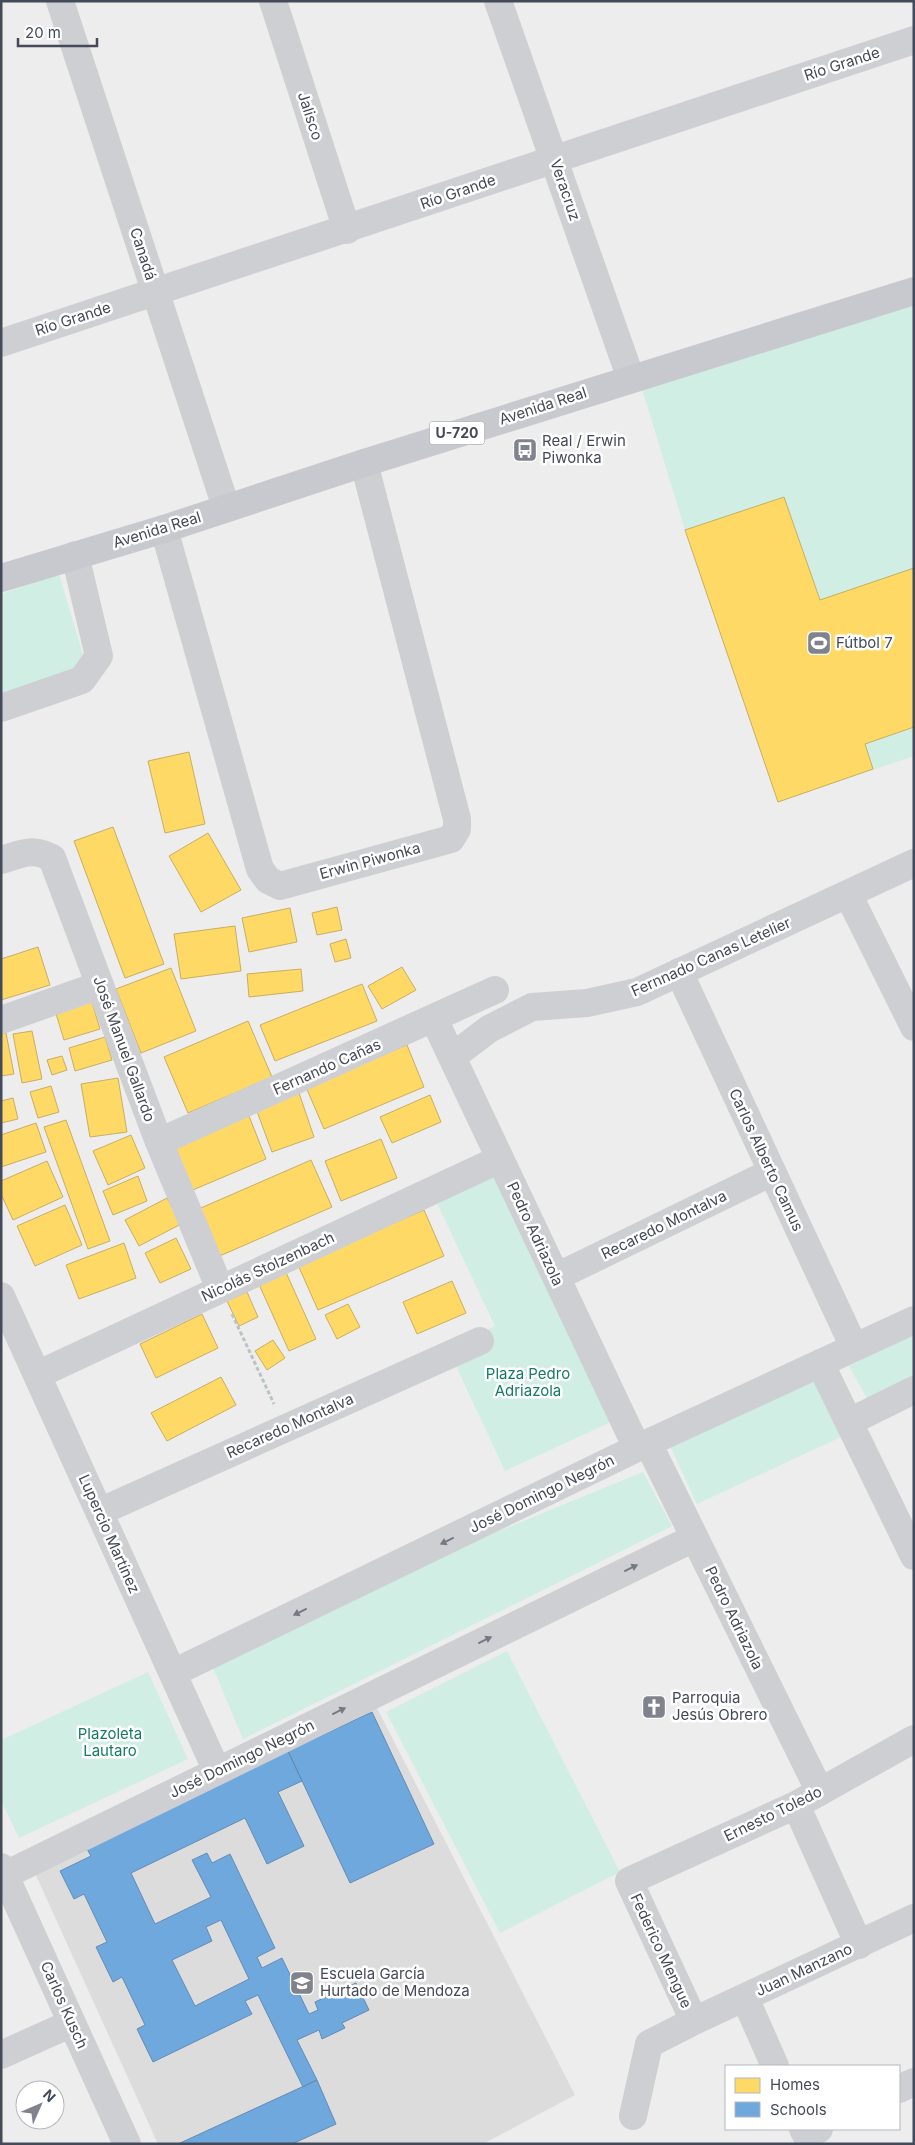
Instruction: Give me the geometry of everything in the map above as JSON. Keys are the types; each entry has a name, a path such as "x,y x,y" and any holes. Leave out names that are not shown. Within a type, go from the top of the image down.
{"main road":[{"name":"Avenida Real","path":"1,578 164,529 631,378 914,291"}],"street":[{"name":"Canadá","path":"60,1 226,508"},
{"name":"Jalisco","path":"273,1 347,230"},
{"name":"Veracruz","path":"498,1 631,378"},
{"name":"Río Grande","path":"1,343 347,230 914,40"},
{"name":"Erwin Piwonka","path":"164,529 260,869 268,880 280,886 451,839 457,829 457,819 364,463"},
{"path":"1,708 82,680 99,656 75,555"},
{"name":"José Manuel Gallardo","path":"1,860 24,853 40,851 52,858 159,1142 220,1289"},
{"name":"Fernnado Canas Letelier","path":"452,1057 489,1029 532,1007 587,1003 637,992 914,863"},
{"path":"848,894 914,1027"},
{"name":"Carlos Alberto Camus","path":"679,972 854,1347"},
{"path":"1,1020 100,985"},
{"name":"Fernando Cañas","path":"159,1142 495,990"},
{"name":"Pedro Adriazola","path":"434,1019 556,1277 643,1446 694,1538 820,1792"},
{"name":"Nicolás Stolzenbach","path":"37,1375 500,1159"},
{"name":"Recaredo Montalva","path":"556,1277 772,1172"},
{"name":"Lupercio Martínez","path":"5,1314 37,1375 217,1771"},
{"name":"José Domingo Negrón","path":"173,1674 643,1446 914,1320"},
{"name":"Recaredo Montalva","path":"100,1512 480,1340"},
{"path":"820,1363 913,1554"},
{"path":"849,1422 914,1390"},
{"name":"José Domingo Negrón","path":"3,1873 217,1771 694,1538"},
{"name":"Ernesto Toledo","path":"629,1881 796,1804 914,1739"},
{"path":"796,1804 859,1945"},
{"name":"Carlos Kusch","path":"3,1873 127,2144"},
{"name":"Federico Mengue","path":"629,1881 694,2020"},
{"name":"Juan Manzano","path":"633,2116 648,2044 694,2020 859,1945 911,1926"},
{"path":"744,1998 775,2065"},
{"path":"1,2055 72,2022"},
{"path":"900,2089 914,2082"},
{"path":"804,2130 806,2135 818,2130"}],"path":[{"path":"220,1289 286,1428"}],"shaded area":[{"name":"Escuela García Hurtado de Mendoza","path":"377,1708 575,2095 483,2144 158,2144 34,1871"}],"green space":[{"name":"Fútbol 7","path":"914,304 914,756 778,802 685,530 642,389"},
{"path":"59,574 86,665 1,697 1,594"},
{"name":"Plaza Pedro Adriazola","path":"493,1172 611,1422 505,1471 448,1349 441,1351 495,1326 435,1199"},
{"path":"914,1335 914,1382 870,1404 849,1366"},
{"path":"813,1377 841,1437 697,1504 669,1444"},
{"path":"643,1472 672,1526 243,1739 206,1651"},
{"path":"507,1651 620,1872 500,1933 386,1712"},
{"name":"Plazoleta Lautaro","path":"148,1672 188,1759 19,1838 1,1800 1,1740"}],"building: Homes":[{"path":"784,497 820,600 914,568 914,727 865,744 873,769 778,802 685,530"},
{"path":"189,752 205,824 165,833 148,761"},
{"path":"113,827 164,964 125,978 74,841"},
{"path":"208,833 241,890 201,912 169,856"},
{"path":"337,907 342,930 317,935 312,913"},
{"path":"290,908 297,942 249,952 242,918"},
{"path":"235,926 241,971 181,979 174,934"},
{"path":"346,939 351,958 335,962 330,944"},
{"path":"38,947 50,985 1,1000 1,959"},
{"path":"402,967 416,990 382,1009 368,986"},
{"path":"171,968 196,1031 141,1053 116,989"},
{"path":"301,969 303,991 249,997 247,974"},
{"path":"362,984 377,1021 275,1061 260,1025"},
{"path":"90,996 100,1029 64,1040 54,1007"},
{"path":"248,1021 272,1077 188,1113 164,1057"},
{"path":"32,1031 42,1079 22,1083 13,1034"},
{"path":"6,1033 14,1074 1,1076 1,1034"},
{"path":"105,1037 112,1060 75,1071 69,1048"},
{"path":"407,1045 424,1087 324,1129 306,1087"},
{"path":"62,1056 67,1070 52,1075 47,1060"},
{"path":"118,1078 127,1132 90,1137 81,1084"},
{"path":"51,1086 59,1112 38,1118 30,1092"},
{"path":"298,1090 314,1137 272,1152 255,1106"},
{"path":"430,1095 441,1122 392,1143 380,1117"},
{"path":"13,1098 18,1119 1,1123 1,1101"},
{"path":"249,1116 266,1159 188,1192 171,1149"},
{"path":"66,1120 110,1241 88,1249 44,1127"},
{"path":"36,1123 46,1152 1,1167 1,1135"},
{"path":"131,1135 145,1168 108,1185 93,1151"},
{"path":"381,1139 397,1178 341,1201 325,1161"},
{"path":"311,1160 332,1207 215,1258 194,1211"},
{"path":"47,1161 63,1197 13,1220 1,1194 1,1181"},
{"path":"138,1176 147,1201 113,1215 103,1191"},
{"path":"167,1198 181,1224 139,1246 125,1220"},
{"path":"65,1205 82,1245 35,1266 17,1226"},
{"path":"424,1210 444,1256 318,1310 298,1265"},
{"path":"176,1238 191,1269 160,1283 145,1253"},
{"path":"124,1243 136,1278 79,1299 66,1265"},
{"path":"284,1268 316,1339 289,1351 257,1280"},
{"path":"452,1281 466,1313 417,1334 403,1302"},
{"path":"247,1292 258,1317 239,1326 227,1301"},
{"path":"348,1304 360,1327 337,1339 325,1315"},
{"path":"202,1314 218,1348 156,1378 140,1344"},
{"path":"273,1340 285,1358 267,1370 255,1351"},
{"path":"221,1377 236,1405 167,1441 151,1413"}],"building: Schools":[{"path":"372,1712 434,1844 350,1883 288,1751"},
{"path":"288,1751 302,1781 278,1792 304,1846 267,1864 245,1818 131,1873 155,1924 211,1897 192,1860 207,1853 212,1863 230,1854 275,1948 257,1957 262,1968 282,1958 309,2014 318,2010 315,2002 356,1983 369,2010 342,2023 345,2028 322,2039 319,2030 297,2040 317,2080 303,2087 258,1995 245,2001 252,2014 153,2062 137,2029 145,2025 122,1977 113,1982 96,1947 107,1942 84,1894 74,1899 60,1871 91,1856 87,1849","holes":["221,1920 249,1979 195,2006 172,1960 212,1941 206,1927"]},
{"path":"317,2080 336,2124 292,2144 178,2144"}],"place":[{"name":"Real / Erwin Piwonka","path":"525,450"},
{"name":"Fútbol 7","path":"819,643"},
{"name":"Parroquia Jesús Obrero","path":"654,1707"},
{"name":"Escuela García Hurtado de Mendoza","path":"302,1983"}]}
